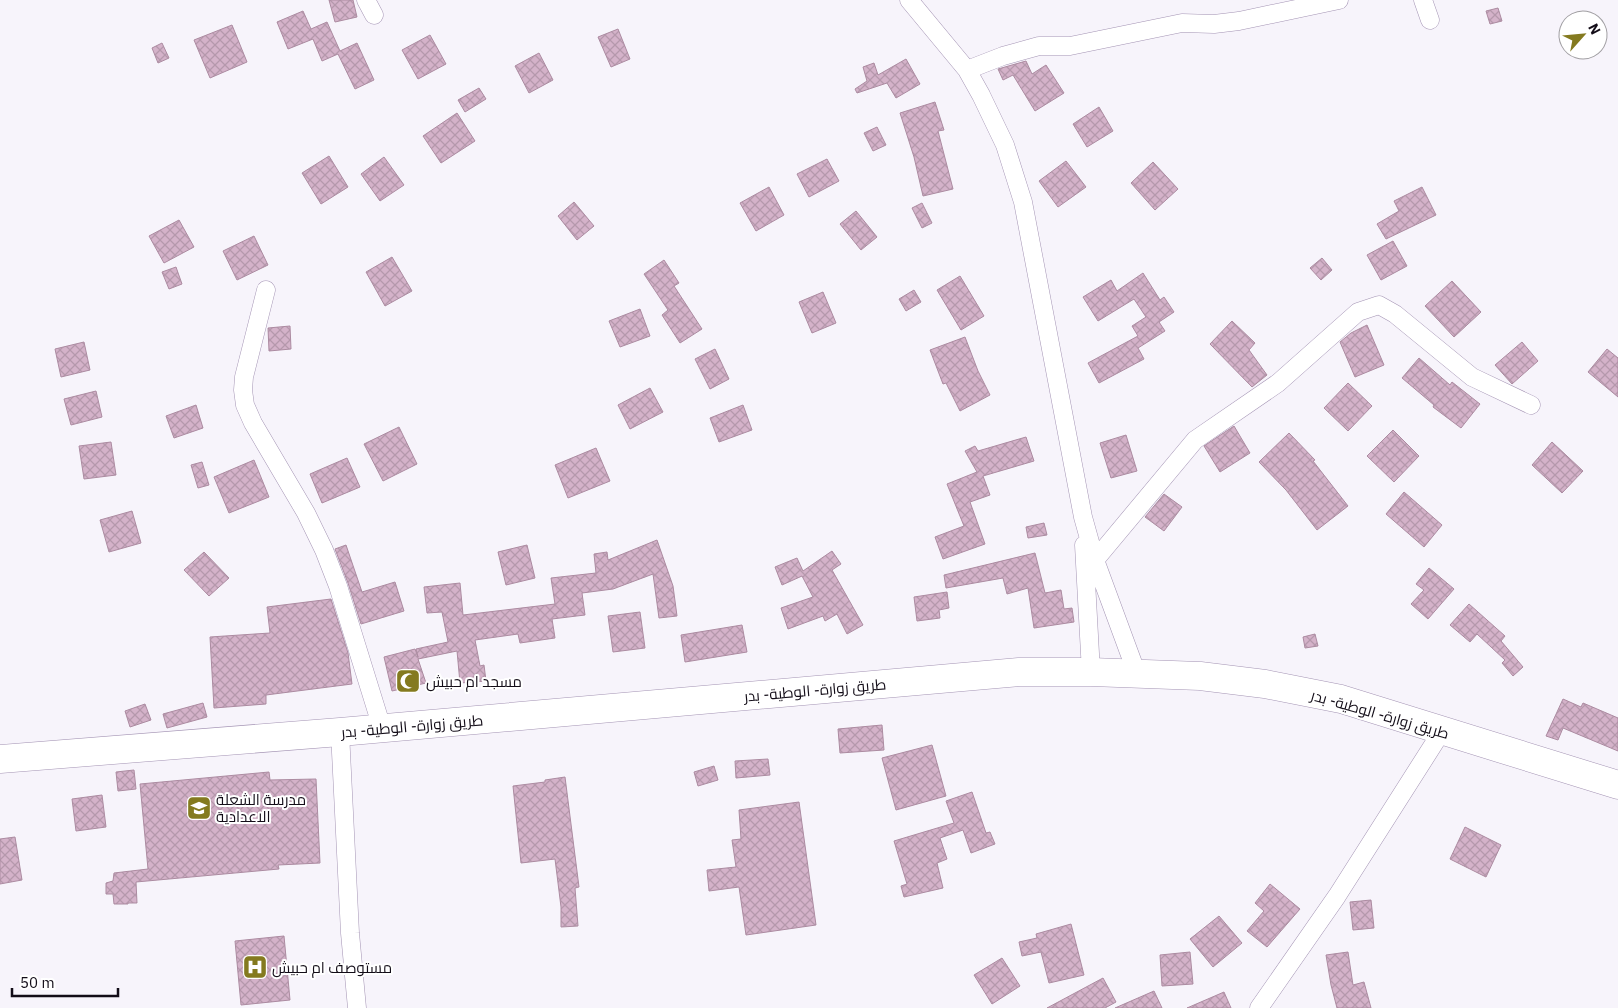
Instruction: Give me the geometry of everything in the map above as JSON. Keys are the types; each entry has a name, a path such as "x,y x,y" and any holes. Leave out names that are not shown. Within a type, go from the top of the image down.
{"highway":[{"name":"طريق زوارة- الوطية- بدر","path":"0,759 340,732 1019,672 1091,672 1200,676 1265,684 1341,699 1618,784"}],"street":[{"path":"909,0 967,70 1005,145 1023,202 1083,517 1096,560 1137,674"},
{"path":"967,70 1003,56 1039,46 1070,46 1182,23 1214,24 1239,21 1338,0"},
{"path":"1423,0 1430,20"},
{"path":"266,290 244,377 245,405 253,423 306,513 324,550 338,586 382,728"},
{"path":"1096,560 1195,440 1278,383 1358,312 1379,305 1395,314 1472,377 1531,405"},
{"path":"1083,517 1091,672"},
{"path":"1259,1008 1337,896 1442,731"},
{"path":"340,732 350,933 357,1008"}],"building":[{"path":"329,0 353,0 357,17 335,22"},
{"path":"1498,8 1502,21 1490,24 1486,11"},
{"path":"303,11 311,29 327,22 340,51 357,43 374,80 355,89 338,54 322,61 313,39 288,49 277,22"},
{"path":"232,25 247,62 210,78 194,40"},
{"path":"618,29 630,59 611,67 598,37"},
{"path":"430,35 446,64 418,79 402,50"},
{"path":"162,43 169,58 158,63 152,48"},
{"path":"539,53 553,80 529,93 515,66"},
{"path":"906,59 920,84 896,98 887,83 857,93 855,89 867,81 863,67 874,63 878,75"},
{"path":"1026,61 1032,74 1046,65 1064,93 1035,111 1013,75 1003,80 998,69"},
{"path":"479,88 486,99 465,112 458,100"},
{"path":"935,102 944,130 938,131 953,189 923,196 914,157 900,113"},
{"path":"1099,107 1113,131 1087,147 1073,124"},
{"path":"457,113 475,141 441,163 423,136"},
{"path":"877,127 886,145 873,151 864,133"},
{"path":"329,156 348,187 321,204 302,173"},
{"path":"384,157 404,185 380,201 361,174"},
{"path":"827,159 839,181 809,197 797,174"},
{"path":"1066,161 1086,187 1058,207 1039,181"},
{"path":"1153,162 1178,189 1155,210 1131,183"},
{"path":"769,187 784,215 756,231 740,203"},
{"path":"1422,187 1436,215 1386,239 1377,224 1399,211 1394,201"},
{"path":"574,202 594,226 577,240 558,216"},
{"path":"922,203 932,223 922,228 912,208"},
{"path":"856,211 877,237 861,250 840,224"},
{"path":"179,220 194,247 164,263 149,236"},
{"path":"254,236 268,265 237,280 223,251"},
{"path":"1393,241 1407,266 1381,280 1367,255"},
{"path":"392,257 412,291 385,306 366,272"},
{"path":"1322,258 1332,270 1321,280 1310,268"},
{"path":"664,260 679,283 674,286 702,329 680,343 662,315 668,310 644,274"},
{"path":"176,267 182,284 169,289 162,272"},
{"path":"1143,273 1160,300 1164,297 1174,312 1159,322 1165,331 1138,348 1144,359 1099,383 1088,363 1138,336 1132,326 1146,317 1134,299 1098,321 1083,297 1111,280 1117,291"},
{"path":"960,276 984,316 961,330 937,290"},
{"path":"1452,281 1481,312 1454,337 1425,306"},
{"path":"914,290 921,302 906,311 899,299"},
{"path":"823,292 836,323 812,333 799,302"},
{"path":"640,309 650,336 620,347 609,321"},
{"path":"1232,321 1255,343 1249,350 1267,375 1252,387 1210,344"},
{"path":"1367,325 1384,365 1355,377 1340,342 1351,333"},
{"path":"290,326 291,349 269,351 268,328"},
{"path":"965,337 978,371 990,395 960,411 946,383 943,384 930,350"},
{"path":"84,342 90,370 61,377 55,349"},
{"path":"1522,342 1538,361 1512,384 1495,365"},
{"path":"715,349 729,379 710,389 695,359"},
{"path":"1607,349 1618,358 1618,397 1588,372"},
{"path":"1419,358 1450,385 1452,382 1480,404 1461,428 1433,407 1434,405 1402,378"},
{"path":"1348,383 1372,406 1348,431 1324,408"},
{"path":"650,388 663,412 630,429 618,405"},
{"path":"96,391 102,417 71,425 64,399"},
{"path":"196,405 203,428 174,438 166,416"},
{"path":"743,405 752,430 719,442 710,418"},
{"path":"1234,426 1250,453 1220,472 1204,446"},
{"path":"399,427 417,464 383,481 364,444"},
{"path":"1393,430 1419,456 1394,482 1367,456"},
{"path":"1289,433 1315,460 1313,461 1348,506 1317,530 1286,490 1259,462"},
{"path":"1126,435 1137,471 1111,478 1100,443"},
{"path":"1026,437 1034,461 983,476 990,495 970,502 985,544 943,559 935,537 964,526 947,484 977,472 965,451 975,446 978,451"},
{"path":"111,442 116,475 84,479 79,446"},
{"path":"1552,442 1583,471 1562,493 1532,465"},
{"path":"596,448 610,481 568,498 555,465"},
{"path":"347,458 360,487 322,503 310,474"},
{"path":"254,460 269,497 229,513 214,477"},
{"path":"202,462 209,485 198,488 191,465"},
{"path":"1404,492 1442,525 1424,547 1386,514"},
{"path":"1164,494 1182,507 1164,531 1145,517"},
{"path":"132,511 141,543 109,552 100,520"},
{"path":"1044,523 1047,535 1028,538 1026,527"},
{"path":"657,540 673,586 677,616 659,618 653,574 613,589 582,593 585,615 552,619 555,638 520,643 518,634 475,640 480,666 484,665 486,681 460,683 457,651 418,659 426,683 392,691 384,657 415,649 418,657 416,649 448,642 442,612 427,613 424,587 460,583 463,615 555,604 551,578 596,573 594,554 607,552 608,560"},
{"path":"346,545 362,592 395,582 404,611 361,624 335,549"},
{"path":"527,545 535,578 506,585 498,552"},
{"path":"832,551 841,564 832,570 863,625 847,634 837,614 825,621 823,616 788,629 781,608 813,597 802,576 782,585 775,567 797,558 803,571"},
{"path":"204,552 229,578 209,596 184,570"},
{"path":"1035,553 1045,593 1061,590 1064,609 1072,608 1074,622 1034,628 1028,588 1007,594 1003,578 946,588 944,575"},
{"path":"1429,568 1454,589 1428,619 1411,604 1424,590 1416,584"},
{"path":"947,592 949,608 939,610 940,618 917,621 914,597"},
{"path":"331,599 348,653 352,684 266,695 266,704 214,708 210,637 270,633 267,607"},
{"path":"1469,604 1505,636 1501,641 1523,667 1513,676 1502,663 1505,660 1477,634 1470,642 1450,625"},
{"path":"640,612 645,648 613,652 608,616"},
{"path":"742,625 747,652 685,662 681,635"},
{"path":"1315,634 1318,646 1305,648 1303,637"},
{"path":"1563,699 1581,707 1583,703 1618,718 1618,751 1563,728 1558,740 1546,736"},
{"path":"203,703 207,717 167,728 163,714"},
{"path":"145,704 151,720 130,727 125,711"},
{"path":"882,725 884,750 840,753 838,729"},
{"path":"932,745 946,796 896,810 882,758"},
{"path":"768,759 770,775 736,778 735,761"},
{"path":"714,766 718,780 698,786 694,772"},
{"path":"134,770 136,789 118,791 116,772"},
{"path":"269,772 270,780 316,779 320,863 278,865 279,869 136,882 137,903 114,904 113,894 106,894 106,883 113,881 114,873 148,869 140,784"},
{"path":"565,777 579,887 575,888 578,926 561,927 561,907 555,859 521,863 513,786 545,782 545,780"},
{"path":"972,792 986,833 990,832 995,844 971,853 963,830 940,838 947,859 937,863 943,888 904,897 901,886 907,884 894,841 954,823 946,801"},
{"path":"102,795 106,827 76,831 72,799"},
{"path":"799,802 816,925 746,935 739,887 709,891 707,870 736,867 732,840 741,839 739,810"},
{"path":"1465,827 1501,845 1486,877 1450,859"},
{"path":"15,837 22,880 0,884 0,839"},
{"path":"1270,884 1300,909 1267,947 1247,931 1264,911 1255,903"},
{"path":"1371,900 1374,928 1353,930 1350,902"},
{"path":"1219,916 1242,943 1213,967 1190,939"},
{"path":"1071,924 1084,975 1049,983 1041,952 1022,956 1019,942 1037,938 1036,934"},
{"path":"284,936 290,1000 241,1005 235,941"},
{"path":"1190,952 1193,984 1162,986 1160,955"},
{"path":"1348,952 1353,985 1364,982 1371,1008 1337,1008 1326,955"},
{"path":"1002,958 1020,986 992,1004 974,975"},
{"path":"1103,978 1116,1002 1105,1008 1047,1008"},
{"path":"1154,991 1162,1008 1115,1008"},
{"path":"1224,992 1231,1008 1187,1008"}],"place":[{"name":"مسجد ام حبيش","path":"408,681"},
{"name":"مدرسة الشعلة الاعدادية","path":"199,808"},
{"name":"مستوصف ام حبيش","path":"255,967"}]}
